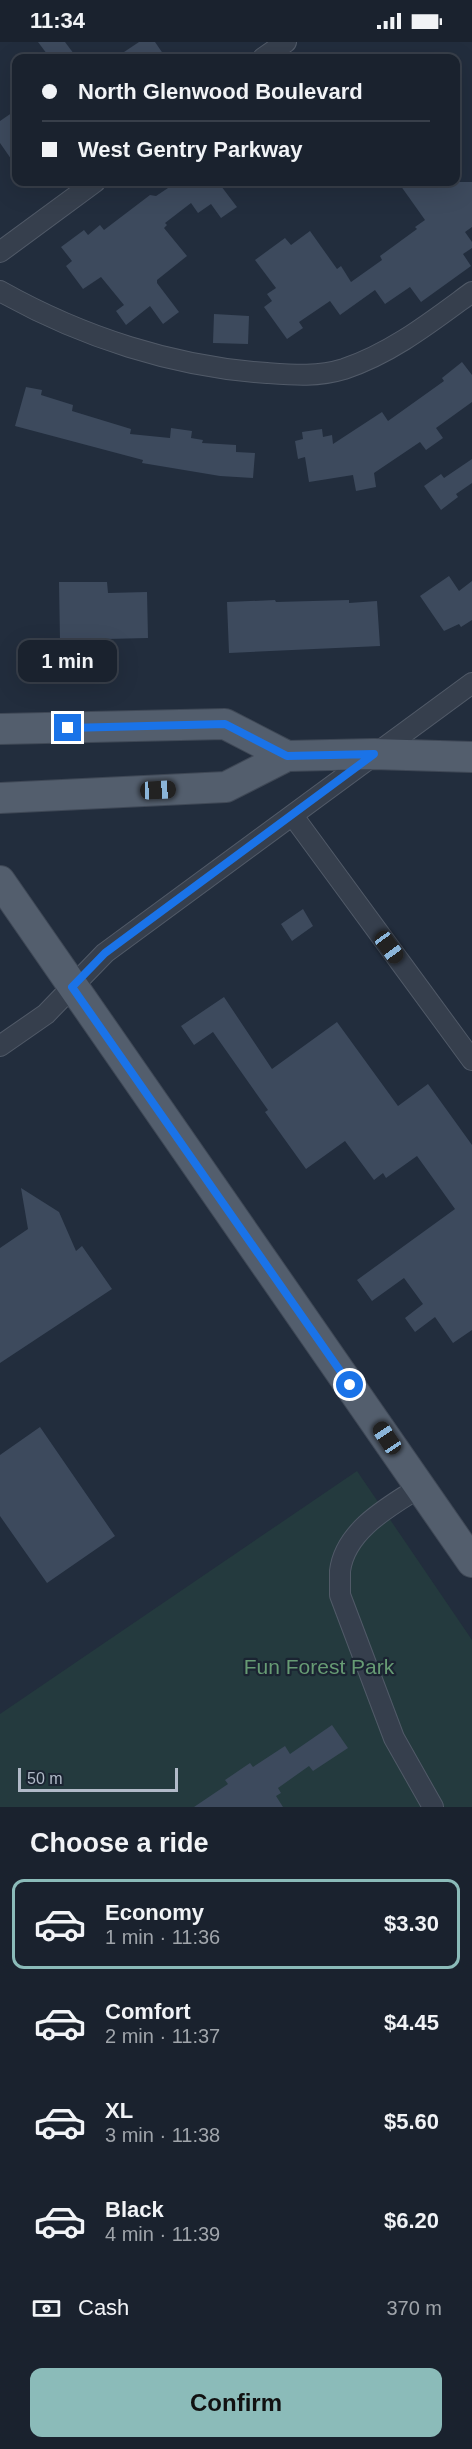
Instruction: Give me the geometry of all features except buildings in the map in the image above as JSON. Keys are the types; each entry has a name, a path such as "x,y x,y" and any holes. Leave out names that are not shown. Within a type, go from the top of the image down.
{"main road":[{"path":"0,729 225,724 287,756"},
{"path":"0,798 226,787 287,756 374,754 472,757"},
{"path":"0,881 472,1562"}],"street":[{"path":"269,54 286,42"},
{"path":"0,252 90,186"},
{"path":"0,291 34,311 101,338 170,359 241,371 312,376 343,369 383,354 472,292"},
{"path":"0,1046 46,1014 105,953 472,683"},
{"path":"292,816 472,1060"},
{"path":"420,1487 376,1515 354,1539 340,1569 340,1594 394,1738 433,1807"}],"green space":[{"name":"Fun Forest Park","path":"357,1471 472,1640 472,1807 0,1807 0,1714"}],"route":[{"path":"68,728 225,724 287,756 374,754 105,953 72,987 350,1385"}]}
